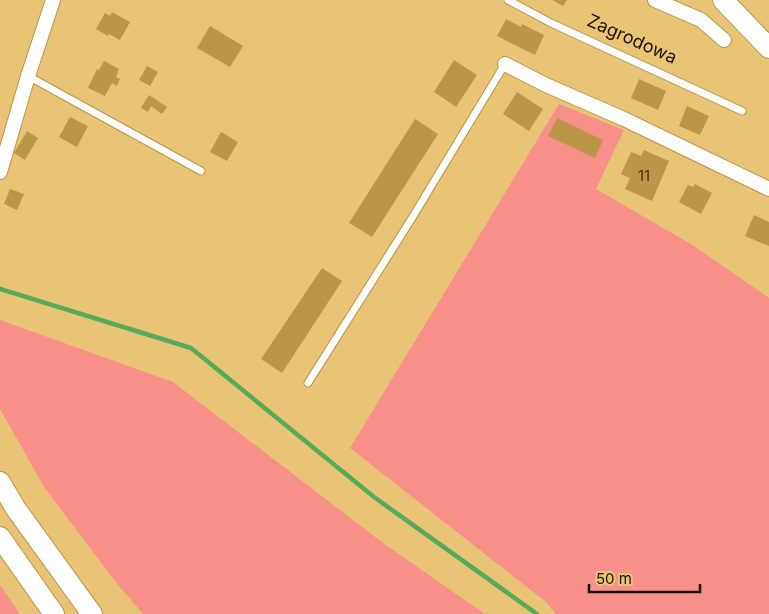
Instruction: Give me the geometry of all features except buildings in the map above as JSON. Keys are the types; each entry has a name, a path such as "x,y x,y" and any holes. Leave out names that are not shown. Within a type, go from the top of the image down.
{"main road":[{"path":"723,0 769,48"},
{"path":"0,482 16,509 80,600 92,614"},
{"path":"0,537 54,614"}],"street":[{"path":"0,172 28,76 53,0"},
{"path":"655,0 701,20 724,40"},
{"path":"505,64 769,189"}],"lane":[{"name":"Zagrodowa","path":"508,0 551,23 742,111"},
{"path":"308,383 412,218 505,64"},
{"path":"28,76 202,171"}],"shaded area":[{"path":"559,104 624,130 596,189 694,246 769,298 769,614 556,614 546,602 350,448"},
{"path":"0,320 173,382 383,543 485,614 143,614 118,585 44,487 0,409"},
{"path":"0,585 20,614 0,614"}],"waterway":[{"path":"0,289 191,348 374,497 537,614"}]}
